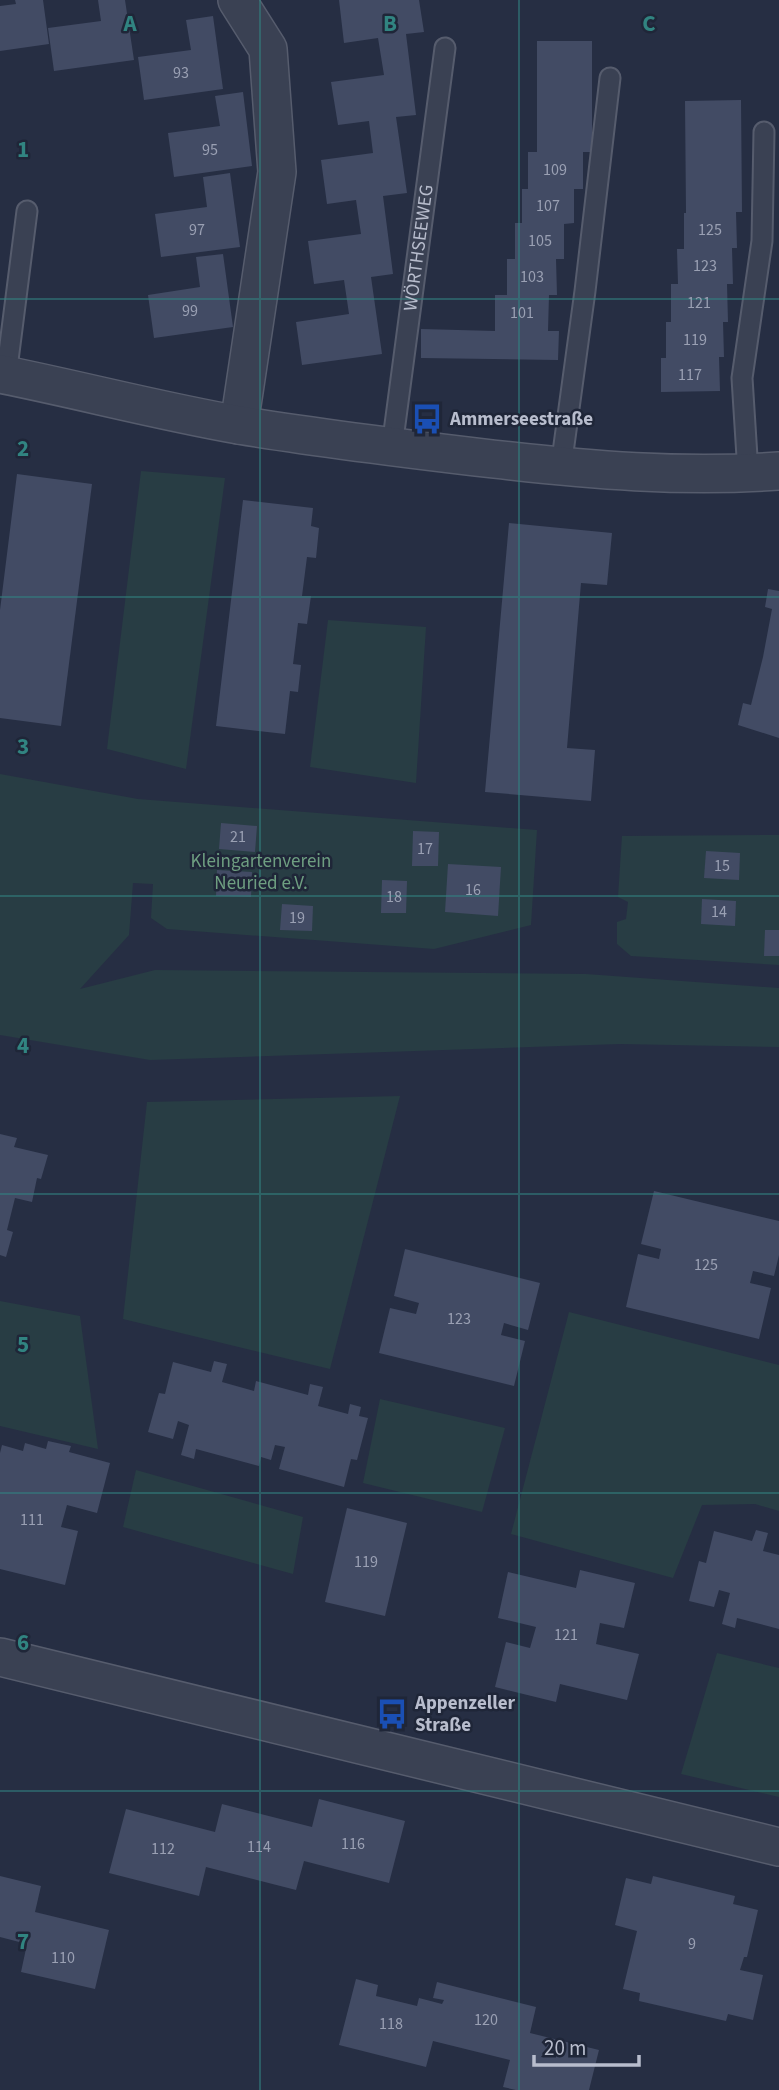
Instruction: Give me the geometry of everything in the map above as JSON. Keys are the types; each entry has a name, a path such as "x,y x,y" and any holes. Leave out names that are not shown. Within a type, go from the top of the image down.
{"street":[{"path":"237,0 268,49 277,172 239,425"},
{"path":"3,375 239,425 392,447 561,467 638,472 763,472"},
{"path":"0,1657 779,1847"}],"lane":[{"name":"WÖRTHSEEWEG","path":"392,447 445,48"},
{"path":"561,467 610,78"},
{"path":"763,472 743,378 762,241 764,132"},
{"path":"3,375 27,211"}],"green space":[{"path":"141,471 225,478 186,769 107,749"},
{"path":"328,620 426,627 416,783 310,767"},
{"name":"Kleingartenverein Neuried e.V.","path":"0,774 138,799 537,830 531,925 434,949 167,929 151,918 153,884 133,883 129,935 80,989 155,970 586,974 779,988 779,1047 620,1044 150,1060 0,1035"},
{"path":"779,835 779,965 631,956 617,944 617,922 626,919 628,902 618,897 622,836"},
{"path":"400,1096 330,1369 123,1319 147,1102"},
{"path":"0,1301 80,1316 98,1449 0,1426"},
{"path":"569,1312 779,1365 779,1511 755,1504 702,1505 673,1578 511,1534"},
{"path":"380,1399 505,1428 482,1512 363,1483"},
{"path":"136,1470 303,1517 293,1574 123,1527"},
{"path":"717,1653 779,1668 779,1797 681,1774"}],"building":[{"path":"15,0 43,0 49,44 0,51 0,6 16,4"},
{"path":"98,0 125,0 134,60 54,71 48,28 101,21"},
{"path":"339,0 419,0 424,32 406,34 416,115 396,117 407,193 383,196 393,274 371,277 382,354 302,365 296,322 349,314 344,280 314,284 308,241 361,234 356,200 327,204 321,160 373,153 369,121 338,125 331,82 384,75 378,38 344,43"},
{"path":"213,16 223,89 144,100 138,57 191,50 186,20"},
{"path":"537,41 592,41 592,152 583,152 583,189 574,189 574,223 564,224 564,259 556,259 557,295 549,295 548,331 559,331 558,360 421,358 421,329 495,331 495,295 507,295 507,259 515,259 515,223 522,223 522,189 528,189 528,152 537,152"},
{"path":"243,92 252,166 174,177 168,133 220,126 215,96"},
{"path":"741,100 742,212 736,212 737,248 732,248 733,284 727,284 728,322 723,322 724,357 719,357 720,391 661,392 661,358 666,358 666,322 671,322 671,284 678,284 677,249 684,249 685,101"},
{"path":"230,173 240,247 161,257 155,214 207,207 203,177"},
{"path":"223,254 233,327 154,338 148,295 200,287 196,257"},
{"path":"17,474 92,484 61,726 0,718 0,610"},
{"path":"243,500 313,508 311,526 319,528 316,558 307,557 302,596 311,596 307,624 298,623 293,664 301,665 298,692 290,691 285,734 216,726"},
{"path":"509,523 612,533 607,585 581,583 567,748 595,750 591,801 485,792"},
{"path":"768,589 779,591 779,738 738,725 743,703 751,705 763,657 772,609 765,607"},
{"path":"221,823 257,826 255,852 219,849"},
{"path":"413,831 439,832 438,866 412,866"},
{"path":"706,851 740,853 739,880 704,878"},
{"path":"448,864 501,867 498,916 445,912"},
{"path":"217,870 252,872 251,897 216,896"},
{"path":"382,880 407,881 406,913 381,913"},
{"path":"702,899 736,901 735,926 701,924"},
{"path":"282,904 313,906 312,931 280,930"},
{"path":"765,930 779,930 779,956 764,956"},
{"path":"0,1134 17,1138 14,1147 48,1155 41,1179 37,1178 32,1202 15,1198 7,1230 13,1232 6,1257 0,1255"},
{"path":"654,1191 779,1221 779,1255 774,1276 753,1271 750,1283 771,1288 759,1339 626,1307 638,1254 659,1259 661,1249 641,1244"},
{"path":"405,1249 540,1283 528,1330 504,1323 501,1335 525,1341 514,1386 379,1353 390,1308 416,1314 419,1303 394,1296"},
{"path":"214,1361 227,1364 222,1382 254,1391 256,1381 308,1395 310,1384 323,1387 318,1406 348,1414 350,1404 361,1407 359,1416 368,1418 357,1460 351,1459 344,1487 279,1469 285,1447 275,1445 271,1460 261,1457 259,1466 196,1449 194,1459 181,1455 189,1425 178,1421 173,1439 148,1432 159,1393 165,1394 173,1362 211,1372"},
{"path":"48,1441 71,1446 69,1452 110,1463 97,1513 67,1505 61,1527 78,1531 65,1585 0,1569 2,1445 23,1451 25,1443 46,1449"},
{"path":"347,1508 407,1523 385,1616 325,1602"},
{"path":"756,1530 768,1533 763,1551 779,1555 779,1629 737,1618 735,1628 722,1624 730,1593 719,1590 714,1607 689,1601 699,1561 706,1563 714,1531 752,1541"},
{"path":"580,1570 635,1583 624,1628 600,1623 596,1644 639,1654 627,1700 560,1684 556,1702 495,1687 506,1642 530,1648 536,1627 498,1618 508,1572 576,1588"},
{"path":"319,1799 405,1821 389,1883 304,1861 296,1890 206,1867 199,1896 109,1873 126,1809 215,1832 222,1804 312,1827"},
{"path":"0,1876 41,1886 35,1912 109,1930 95,1989 21,1972 27,1944 0,1937"},
{"path":"653,1876 735,1896 733,1904 758,1910 747,1957 744,1957 740,1970 763,1975 753,2020 728,2014 726,2021 639,2001 640,1993 623,1989 637,1931 615,1925 626,1878 651,1884"},
{"path":"356,1979 378,1985 376,1996 417,2006 419,1998 442,2004 444,2000 433,1998 437,1982 536,2007 530,2033 599,2050 589,2090 516,2090 503,2087 510,2060 433,2041 426,2067 339,2045"}],"place":[{"name":"Ammerseestraße","path":"427,419"},
{"name":"Appenzeller Straße","path":"392,1714"}]}
